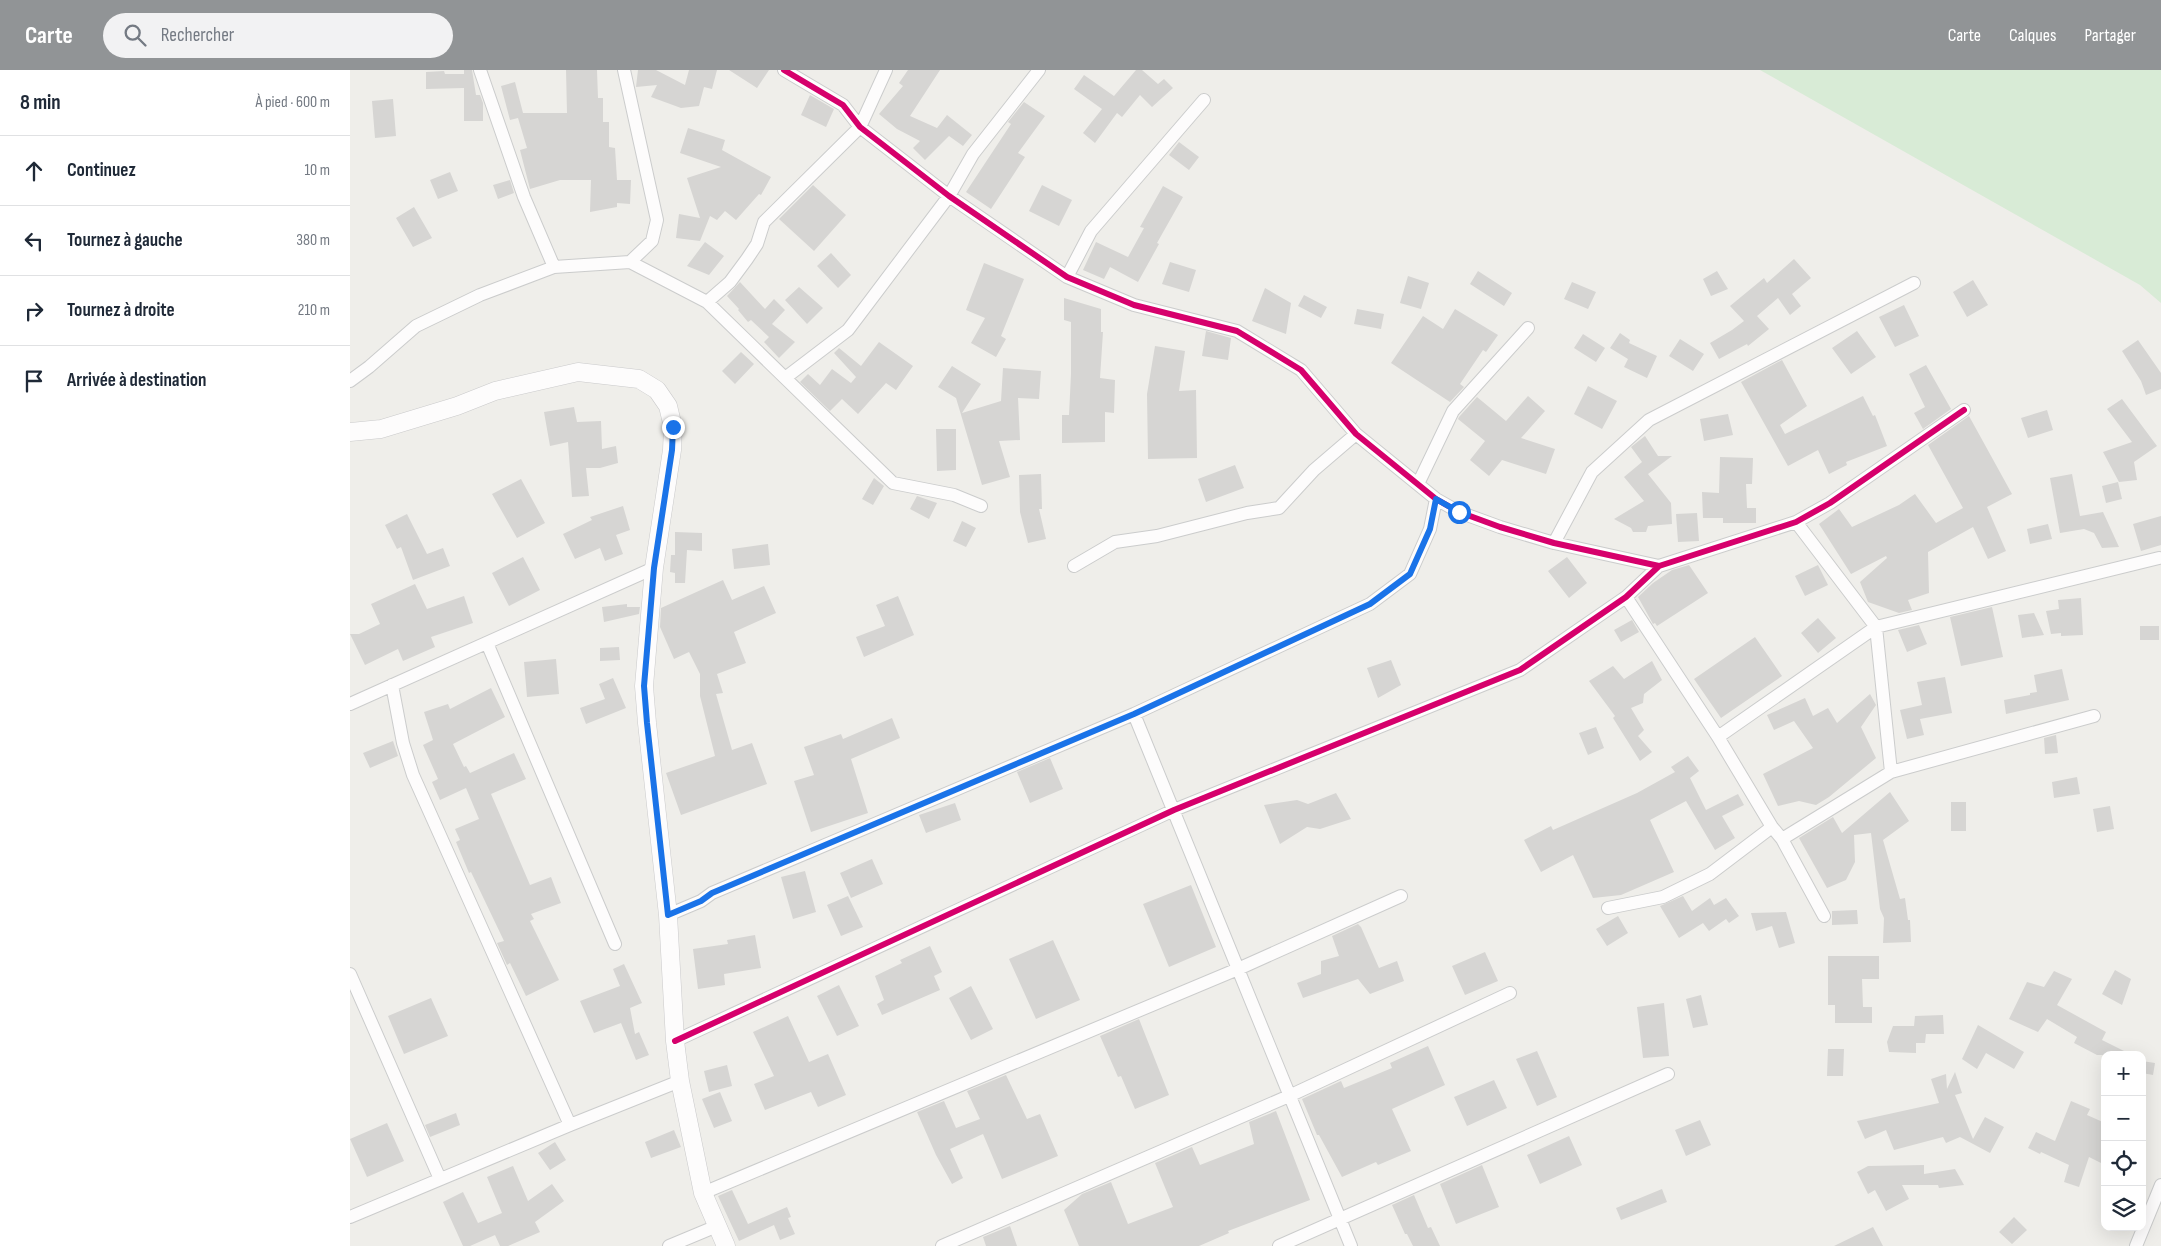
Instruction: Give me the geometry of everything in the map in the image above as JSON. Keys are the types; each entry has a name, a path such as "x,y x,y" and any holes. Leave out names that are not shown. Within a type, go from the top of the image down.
{"main road":[{"path":"350,432 381,429 457,406 495,391 578,372 639,379 657,390 668,406 673,427 672,450 654,568 644,686 668,915 675,1041 680,1081 703,1193 726,1246"}],"street":[{"path":"480,70 524,197 554,267"},
{"path":"624,70 657,220 652,241 630,262"},
{"path":"784,70 844,105 860,126 949,196 1067,277 1134,305 1237,331 1301,370 1356,434 1436,499 1459,512 1500,527 1554,543 1660,566"},
{"path":"707,302 730,282 747,259 756,244 764,222 860,126 886,70"},
{"path":"785,378 848,330 949,196 973,154 1039,70"},
{"path":"1067,277 1091,231 1204,100"},
{"path":"350,381 416,326 480,295 554,267 630,262 707,302 893,483 954,495 981,506"},
{"path":"1554,543 1592,472 1649,420 1914,283"},
{"path":"1418,484 1453,411 1528,328"},
{"path":"675,1041 1174,810 1520,670 1626,597 1660,566 1796,522 1830,503 1964,410"},
{"path":"1074,566 1115,542 1157,536 1247,513 1279,508 1314,470 1356,434"},
{"path":"668,915 701,901 712,893 1134,714 1370,604 1410,574 1430,529 1436,499"},
{"path":"1796,522 1876,627 1891,772"},
{"path":"1718,737 1876,627 2159,558"},
{"path":"350,704 654,568"},
{"path":"1626,597 1782,839 1824,916"},
{"path":"487,643 615,944"},
{"path":"392,685 403,743 413,775 570,1125"},
{"path":"1134,714 1351,1246"},
{"path":"1782,839 1891,772 2094,716"},
{"path":"1608,908 1663,897 1710,874 1772,826"},
{"path":"703,1193 1238,969 1401,896"},
{"path":"350,974 440,1179"},
{"path":"942,1246 1289,1096 1510,993"},
{"path":"1279,1246 1668,1074"},
{"path":"350,1217 680,1081"},
{"path":"2136,1246 2161,1185"},
{"path":"669,1246 717,1226"}],"green space":[{"path":"1760,70 2161,70 2161,303 2140,285"}],"building":[{"path":"464,70 472,70 476,95 480,95 483,103 483,121 464,121 464,88 426,89 426,72 444,71 445,74 464,74"},
{"path":"566,70 597,70 598,98 603,98 603,122 609,122 609,147 615,148 617,180 631,180 630,204 617,203 617,207 590,212 591,180 560,180 530,189 520,150 527,148 518,118 510,120 501,86 515,82 523,113 567,113"},
{"path":"638,70 656,70 685,85 689,70 717,70 712,89 704,87 699,106 681,108 651,97 657,85 636,87"},
{"path":"729,70 769,70 757,88"},
{"path":"908,70 940,70 910,116 937,128 947,115 972,135 963,146 949,136 925,160 913,148 920,141 897,129 879,114 903,86 899,83"},
{"path":"1136,70 1142,70 1158,84 1164,79 1173,88 1152,107 1140,95 1122,117 1117,113 1095,143 1083,133 1102,109 1074,89 1084,75 1114,96"},
{"path":"810,95 834,109 826,127 801,115"},
{"path":"393,99 396,136 375,138 372,101"},
{"path":"1024,102 1045,116 1018,153 1025,157 991,209 966,192 1011,124 1008,122"},
{"path":"688,128 725,140 722,150 771,177 761,195 759,194 736,220 725,211 717,220 710,216 700,241 676,238 679,214 700,218 687,178 721,167 680,153"},
{"path":"1179,142 1199,157 1189,170 1169,155"},
{"path":"450,172 458,191 438,199 430,180"},
{"path":"510,180 514,193 498,199 493,185"},
{"path":"813,185 846,215 814,251 779,219"},
{"path":"1042,185 1072,200 1059,226 1029,211"},
{"path":"1163,186 1183,197 1138,282 1110,267 1104,279 1083,270 1096,242 1128,257 1144,228 1140,227"},
{"path":"414,207 432,238 413,247 396,218"},
{"path":"705,242 724,256 709,275 687,266"},
{"path":"831,253 851,275 838,288 817,266"},
{"path":"1794,259 1811,278 1792,294 1801,306 1790,315 1778,298 1757,316 1769,329 1748,346 1747,344 1719,359 1710,343 1744,321 1730,306 1764,278 1767,283"},
{"path":"1170,262 1196,270 1189,292 1162,284"},
{"path":"984,263 1024,279 1001,336 1006,339 996,357 971,343 985,318 966,310"},
{"path":"1478,271 1512,293 1504,306 1470,284"},
{"path":"1717,271 1728,289 1711,296 1703,279"},
{"path":"1408,276 1429,283 1421,309 1400,303"},
{"path":"1973,280 1988,305 1967,317 1953,292"},
{"path":"740,282 765,309 774,299 785,310 772,324 795,342 779,358 764,342 769,337 751,320 748,322 727,296"},
{"path":"1572,282 1596,292 1588,309 1564,299"},
{"path":"799,287 823,308 807,324 785,300"},
{"path":"1265,288 1291,303 1286,334 1252,321"},
{"path":"1304,295 1327,307 1321,318 1298,306"},
{"path":"1064,298 1101,309 1101,332 1103,332 1100,378 1115,380 1114,413 1105,412 1105,442 1062,443 1062,415 1069,415 1071,374 1071,322 1064,320"},
{"path":"1904,305 1919,336 1895,347 1879,317"},
{"path":"1357,309 1384,314 1381,329 1354,324"},
{"path":"1455,309 1498,335 1486,352 1483,350 1460,384 1464,387 1450,402 1391,363 1423,316 1443,329"},
{"path":"1206,331 1231,338 1228,360 1202,356"},
{"path":"1857,331 1876,357 1851,374 1832,348"},
{"path":"1620,333 1630,340 1629,343 1657,356 1647,378 1624,367 1628,359 1610,348"},
{"path":"1583,334 1605,348 1596,362 1574,348"},
{"path":"1680,339 1704,354 1693,371 1669,356"},
{"path":"2138,340 2161,373 2161,389 2146,395 2141,381 2122,351"},
{"path":"879,342 913,366 896,390 886,383 858,414 842,399 830,411 800,382 808,374 820,385 832,369 851,383 856,377 834,353 839,348 861,366"},
{"path":"1155,346 1185,351 1179,391 1196,390 1197,458 1148,459 1147,394"},
{"path":"741,352 754,364 735,384 722,371"},
{"path":"1782,360 1807,406 1780,425 1785,434 1863,396 1873,416 1875,415 1887,446 1846,462 1847,465 1829,474 1818,450 1788,466 1741,382"},
{"path":"1926,365 1951,409 1923,429 1914,413 1925,407 1909,374"},
{"path":"952,366 981,384 962,413 1001,401 1003,368 1041,371 1039,399 1018,398 1020,440 999,441 1010,477 982,485 956,398 938,387"},
{"path":"1588,386 1617,401 1602,429 1574,414"},
{"path":"1528,396 1545,411 1521,438 1555,449 1546,474 1502,460 1489,476 1470,460 1485,441 1458,419 1477,397 1506,421"},
{"path":"2122,399 2157,446 2134,462 2137,480 2119,482 2103,452 2132,442 2107,409"},
{"path":"574,407 577,422 601,421 602,449 616,446 618,463 600,468 586,468 589,496 572,497 568,442 550,446 544,412"},
{"path":"2047,410 2053,430 2028,438 2021,418"},
{"path":"1728,414 1733,435 1704,441 1700,419"},
{"path":"1969,416 2012,494 1987,507 2006,551 1988,559 1973,527 1928,552 1929,593 1908,600 1912,610 1899,613 1868,602 1860,582 1887,558 1886,556 1851,574 1819,524 1839,509 1852,527 1899,505 1915,494 1936,523 1963,508 1928,445"},
{"path":"936,429 956,429 956,470 937,471"},
{"path":"1645,436 1658,456 1672,456 1648,474 1671,503 1672,524 1648,526 1646,532 1633,532 1631,528 1614,519 1644,501 1624,477 1642,462 1631,447"},
{"path":"1720,457 1753,458 1752,484 1746,484 1747,508 1756,508 1756,523 1723,523 1723,518 1703,518 1702,492 1719,493"},
{"path":"1235,465 1244,488 1206,502 1198,479"},
{"path":"1041,474 1042,509 1039,509 1046,539 1028,543 1020,512 1019,475"},
{"path":"2072,474 2080,516 2103,512 2119,547 2102,548 2094,533 2084,529 2060,533 2050,478"},
{"path":"874,478 884,486 873,505 862,499"},
{"path":"521,479 545,523 517,538 492,494"},
{"path":"2118,482 2122,499 2106,503 2102,486"},
{"path":"917,496 937,503 929,519 910,509"},
{"path":"623,506 630,530 616,535 623,554 605,561 600,548 575,559 563,534 592,520 590,517"},
{"path":"1697,513 1699,541 1678,542 1676,514"},
{"path":"407,514 427,554 443,548 450,566 413,580 401,547 397,549 385,525"},
{"path":"2161,516 2161,545 2141,551 2133,524"},
{"path":"962,521 976,528 966,547 953,541"},
{"path":"2048,524 2052,539 2030,544 2027,529"},
{"path":"675,532 702,533 702,551 687,550 685,583 675,583 675,573 670,572 671,555 675,555"},
{"path":"768,544 770,565 734,569 732,549"},
{"path":"523,557 540,590 509,606 492,573"},
{"path":"1567,557 1587,583 1569,598 1548,571"},
{"path":"1689,565 1708,593 1657,626 1655,623 1653,624 1638,597 1653,583 1672,570"},
{"path":"1818,565 1828,585 1805,596 1795,576"},
{"path":"723,580 732,600 764,586 776,613 734,632 746,663 717,674 723,693 716,694 732,750 752,743 767,784 681,815 666,773 715,756 700,696 700,674 689,652 674,659 660,627 661,608"},
{"path":"415,584 427,609 464,596 473,623 431,637 435,647 403,661 398,649 365,665 350,634 359,634 380,624 371,604"},
{"path":"898,596 914,635 864,657 856,637 885,626 876,605"},
{"path":"2081,598 2083,635 2061,636 2061,633 2051,634 2046,611 2059,609 2058,600"},
{"path":"627,604 627,607 640,607 639,614 604,622 602,607"},
{"path":"1992,607 2003,657 1961,666 1950,617"},
{"path":"2034,613 2044,635 2022,638 2018,615"},
{"path":"1818,618 1836,638 1818,653 1801,633"},
{"path":"1632,620 1639,632 1621,642 1614,630"},
{"path":"1919,625 1927,644 1907,652 1898,630"},
{"path":"2140,626 2159,626 2159,640 2140,640"},
{"path":"1755,637 1782,676 1721,718 1694,679"},
{"path":"619,647 620,660 600,661 600,648"},
{"path":"556,659 559,694 527,697 524,662"},
{"path":"1391,660 1401,685 1378,698 1367,668"},
{"path":"1652,661 1662,680 1644,694 1643,703 1631,708 1644,730 1638,736 1652,752 1640,761 1613,718 1615,716 1589,681 1613,666 1624,679"},
{"path":"2062,669 2069,700 2006,714 2004,700 2037,692 2034,675"},
{"path":"1945,677 1952,713 1920,719 1924,735 1907,739 1900,710 1922,705 1917,682"},
{"path":"613,678 626,708 586,724 580,708 605,699 599,684"},
{"path":"491,688 505,717 453,744 464,767 466,766 470,773 514,753 526,779 491,794 530,885 551,877 561,903 531,914 534,919 530,921 559,980 526,996 510,963 507,965 497,943 504,941 471,872 469,873 456,842 460,840 455,829 479,819 466,788 440,800 432,782 438,779 423,745 433,740 424,712 448,704 450,709"},
{"path":"1870,694 1876,705 1861,727 1876,758 1829,797 1816,805 1799,801 1778,806 1763,774 1813,748 1794,721 1774,730 1767,715 1805,698 1813,716 1828,708 1837,723"},
{"path":"892,718 900,738 851,759 868,813 811,832 794,781 814,775 804,747 841,734 843,739"},
{"path":"1596,727 1604,748 1588,755 1579,733"},
{"path":"2056,735 2058,753 2045,754 2044,738"},
{"path":"393,741 398,756 370,768 363,753"},
{"path":"1688,756 1699,771 1690,778 1706,810 1738,794 1744,805 1722,816 1735,838 1715,850 1686,801 1650,820 1674,872 1621,895 1593,898 1573,855 1541,872 1524,840 1551,826 1553,830 1637,793 1675,772 1671,767"},
{"path":"1050,758 1063,789 1030,803 1017,772"},
{"path":"2077,777 2080,794 2054,798 2052,782"},
{"path":"1890,792 1909,821 1883,840 1900,899 1905,898 1908,920 1910,920 1911,942 1883,943 1884,918 1880,909 1871,833 1854,835 1855,862 1846,880 1827,888 1799,838 1833,817 1842,833"},
{"path":"1336,793 1351,819 1320,829 1307,827 1280,844 1264,805 1297,800 1308,804"},
{"path":"1951,802 1966,802 1966,831 1951,831"},
{"path":"955,803 961,820 926,833 919,815"},
{"path":"2110,806 2114,829 2097,832 2093,809"},
{"path":"872,859 883,884 851,898 840,873"},
{"path":"805,871 816,912 793,919 781,877"},
{"path":"1191,885 1216,947 1169,967 1143,904"},
{"path":"848,896 863,927 841,936 827,905"},
{"path":"1683,896 1692,911 1710,898 1714,905 1726,898 1739,916 1729,923 1726,919 1709,931 1703,923 1679,938 1660,906"},
{"path":"1857,910 1858,924 1832,925 1832,911"},
{"path":"1786,912 1795,943 1779,948 1772,926 1756,931 1751,913"},
{"path":"1618,916 1628,933 1607,946 1596,929"},
{"path":"1358,924 1379,968 1397,961 1404,981 1370,994 1358,979 1303,998 1297,983 1321,974 1321,961 1339,956 1332,936"},
{"path":"755,935 761,968 724,974 725,985 698,989 693,949 728,944 727,940"},
{"path":"1053,940 1080,1000 1036,1019 1009,959"},
{"path":"930,946 942,972 934,976 940,990 882,1015 877,1004 884,1000 875,976 902,963 900,960"},
{"path":"1485,952 1498,981 1465,995 1452,966"},
{"path":"1828,956 1879,956 1879,979 1862,979 1863,1007 1872,1007 1872,1023 1835,1023 1835,1005 1828,1005"},
{"path":"624,964 642,1003 630,1008 635,1034 639,1032 649,1055 636,1060 621,1023 594,1033 580,1001 620,986 613,969"},
{"path":"2115,970 2131,979 2122,1005 2102,994"},
{"path":"2054,971 2072,979 2057,1005 2106,1032 2102,1040 2124,1051 2101,1051 2101,1055 2097,1055 2074,1043 2077,1037 2047,1019 2038,1032 2009,1019 2027,982 2044,987"},
{"path":"839,985 859,1026 837,1036 817,996"},
{"path":"971,986 993,1029 971,1040 949,998"},
{"path":"1701,995 1708,1025 1693,1028 1686,999"},
{"path":"431,998 448,1036 404,1054 388,1016"},
{"path":"1664,1003 1669,1056 1643,1058 1637,1007"},
{"path":"1943,1015 1944,1034 1926,1034 1925,1043 1916,1043 1916,1053 1889,1052 1887,1042 1893,1026 1914,1026 1915,1016"},
{"path":"788,1016 809,1062 828,1054 846,1095 818,1107 811,1092 765,1110 754,1084 774,1076 753,1032"},
{"path":"1139,1019 1169,1095 1135,1109 1121,1076 1118,1077 1100,1036"},
{"path":"1978,1025 2024,1052 2014,1069 1986,1053 1977,1069 1962,1059"},
{"path":"1428,1046 1445,1085 1392,1109 1411,1151 1378,1165 1376,1162 1342,1177 1319,1135 1317,1135 1302,1099 1341,1081 1344,1088 1392,1068 1390,1063"},
{"path":"1828,1049 1844,1049 1843,1076 1827,1076"},
{"path":"1537,1051 1557,1097 1537,1106 1516,1059"},
{"path":"2146,1062 2155,1063 2153,1075 2146,1074"},
{"path":"727,1065 732,1086 709,1092 704,1071"},
{"path":"1955,1072 1962,1093 1955,1095 1973,1139 1985,1117 2004,1127 1990,1153 1960,1137 1946,1143 1943,1137 1894,1150 1886,1130 1865,1139 1857,1121 1939,1103 1931,1079 1946,1074 1947,1089"},
{"path":"1006,1075 1027,1119 1040,1114 1058,1156 1002,1179 983,1134 950,1149 963,1178 952,1184 936,1155 917,1112 944,1101 956,1128 980,1119 967,1091"},
{"path":"1494,1080 1507,1108 1467,1126 1454,1097"},
{"path":"720,1092 732,1121 714,1128 702,1099"},
{"path":"2071,1101 2090,1109 2087,1115 2101,1121 2101,1163 2089,1157 2079,1187 2064,1182 2069,1165 2028,1148 2036,1132 2055,1141"},
{"path":"1276,1111 1310,1200 1228,1231 1229,1233 1199,1246 1079,1246 1064,1210 1082,1194 1111,1182 1128,1224 1173,1207 1155,1163 1192,1147 1200,1165 1254,1144 1249,1122"},
{"path":"456,1113 460,1125 430,1137 425,1125"},
{"path":"1700,1120 1711,1145 1686,1156 1675,1130"},
{"path":"387,1123 404,1161 367,1177 350,1139"},
{"path":"674,1130 681,1147 651,1158 645,1142"},
{"path":"1569,1136 1582,1165 1540,1184 1527,1155"},
{"path":"555,1142 566,1160 550,1170 538,1153"},
{"path":"1482,1165 1499,1207 1456,1224 1440,1184"},
{"path":"1924,1165 1924,1174 1955,1169 1964,1185 1939,1188 1938,1185 1902,1185 1909,1199 1886,1211 1875,1190 1868,1194 1857,1172 1868,1166"},
{"path":"513,1166 528,1201 552,1184 564,1201 535,1222 540,1232 508,1246 500,1246 495,1235 470,1246 463,1246 443,1202 463,1192 478,1223 502,1213 487,1177"},
{"path":"1662,1189 1667,1202 1621,1220 1616,1208"},
{"path":"732,1190 748,1224 787,1207 791,1217 788,1218 795,1234 780,1240 774,1225 739,1241 718,1196"},
{"path":"1414,1195 1428,1228 1431,1227 1440,1246 1413,1246 1407,1234 1405,1234 1392,1205"},
{"path":"2014,1217 2027,1230 2012,1244 1999,1232"},
{"path":"1010,1226 1017,1246 986,1246 983,1237"},
{"path":"1873,1227 1883,1246 1834,1246"}],"cycle path":[{"path":"784,70 843,105 860,127 949,196 1067,277 1134,305 1237,331 1301,370 1356,434 1436,499 1459,512 1500,527 1554,543 1659,566"},
{"path":"675,1041 1174,810 1520,670 1626,597 1659,566 1796,522 1830,503 1964,410"}],"route":[{"path":"673,427 672,450 654,568 644,686 668,915 701,901 712,893 1134,714 1370,604 1410,574 1430,529 1436,499 1459,512"}]}
